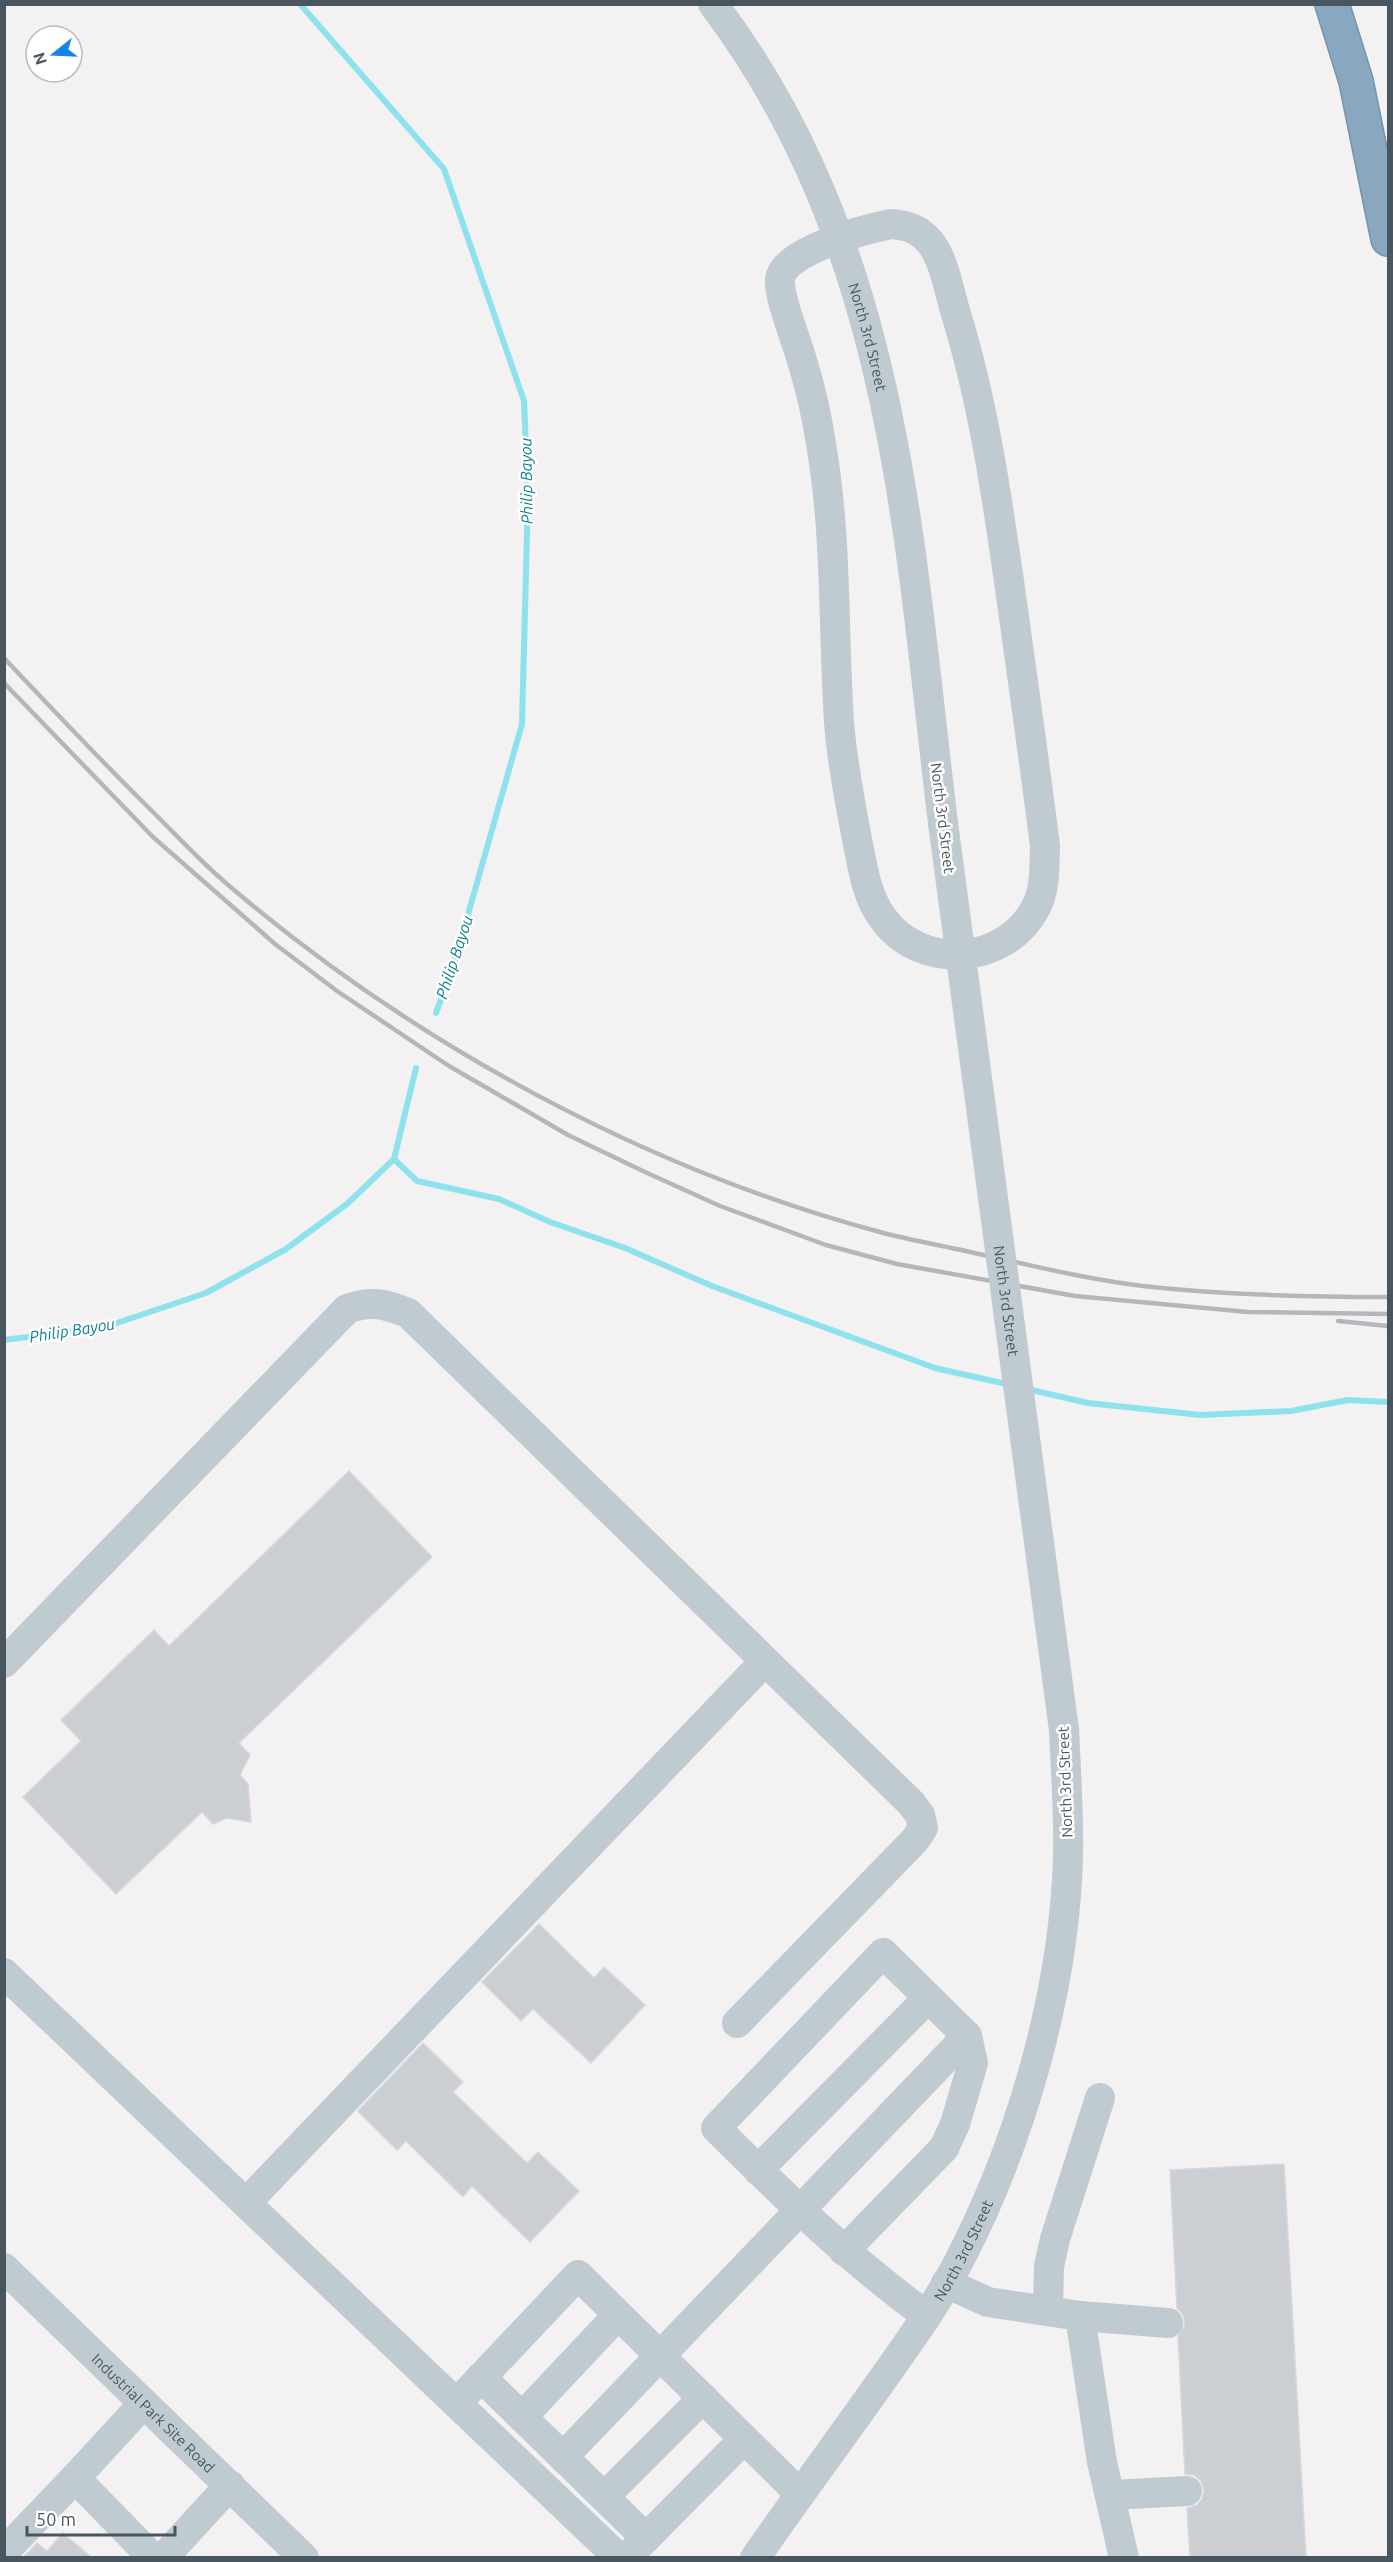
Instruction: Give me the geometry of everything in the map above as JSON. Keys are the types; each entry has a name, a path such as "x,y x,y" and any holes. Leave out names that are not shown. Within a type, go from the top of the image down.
{"highway":[{"path":"1332,4 1356,81 1389,239"}],"street":[{"name":"North 3rd Street","path":"712,4 762,76 821,188 862,305 893,440 905,514 943,823 1064,1730 1068,1858 1064,1909 1048,2008 1030,2083 1011,2144 986,2206 927,2316 755,2558"},
{"path":"891,224 906,225 921,232 932,244 942,268 970,360 986,431 1045,846 1044,879 1037,906 1021,929 1001,943 979,952 954,955 935,954 897,935 877,909 869,893 862,863 846,778 839,723 831,519 821,444 804,365 782,295 780,279 787,264 802,254 840,240 891,224"},
{"path":"4,1663 347,1309 364,1303 389,1305 408,1313 911,1803 920,1815 923,1828 915,1840 737,2023"},
{"path":"247,2202 765,1661"},
{"path":"844,2251 944,2148 956,2124 973,2063 967,2036 883,1953 716,2128 799,2211 844,2251 927,2316"},
{"path":"4,1973 619,2558"},
{"path":"758,2170 928,1998"},
{"path":"563,2457 967,2036"},
{"path":"1047,2311 1049,2266 1055,2239 1100,2098"},
{"name":"Industrial Park Site Road","path":"4,2268 304,2558"},
{"path":"457,2403 578,2275 800,2494"},
{"path":"946,2283 988,2302 1080,2316 1168,2323"},
{"path":"522,2417 618,2315"},
{"path":"1080,2316 1102,2462 1124,2558"},
{"path":"481,2377 604,2497 636,2548 744,2439"},
{"path":"604,2497 703,2398"},
{"path":"4,2552 144,2403"},
{"path":"75,2478 153,2558"},
{"path":"163,2558 230,2485"},
{"path":"1110,2495 1187,2491"}],"building":[{"path":"349,1471 432,1557 239,1743 250,1755 240,1775 248,1784 251,1822 226,1818 213,1824 202,1812 116,1894 23,1797 81,1741 61,1720 154,1630 169,1646"},
{"path":"539,1924 594,1978 604,1967 645,2005 591,2063 533,2009 521,2021 482,1982"},
{"path":"423,2043 463,2082 453,2092 527,2163 538,2152 579,2191 530,2242 472,2186 463,2197 406,2141 397,2150 358,2111"},
{"path":"1284,2164 1306,2558 1190,2558 1187,2508 1197,2505 1204,2491 1201,2481 1194,2475 1185,2474 1178,2336 1185,2324 1183,2315 1177,2308 1170,2170"},
{"path":"63,2533 92,2558 23,2558 37,2543 47,2551"}],"waterway":[{"name":"Philip Bayou","path":"300,4 444,169 524,401 528,495 522,724 454,964 436,1013"},
{"name":"Philip Bayou","path":"4,1340 105,1327 206,1293 286,1249 347,1204 394,1159 416,1068"},
{"path":"394,1159 417,1181 499,1199 550,1222 625,1248 712,1286 935,1368 1011,1385"},
{"path":"1027,1389 1088,1403 1201,1415 1291,1411 1348,1400 1388,1402"}],"railway":[{"path":"4,658 198,858 299,942 375,997 455,1048 538,1095 622,1138 709,1175 798,1207 887,1234 1065,1273 1143,1286 1204,1292 1388,1297"},
{"path":"4,683 153,837 275,944 337,991 449,1066 568,1135 645,1172 720,1206 826,1245 897,1264 1075,1296 1248,1312 1388,1314"},
{"path":"1338,1321 1388,1326"}]}
